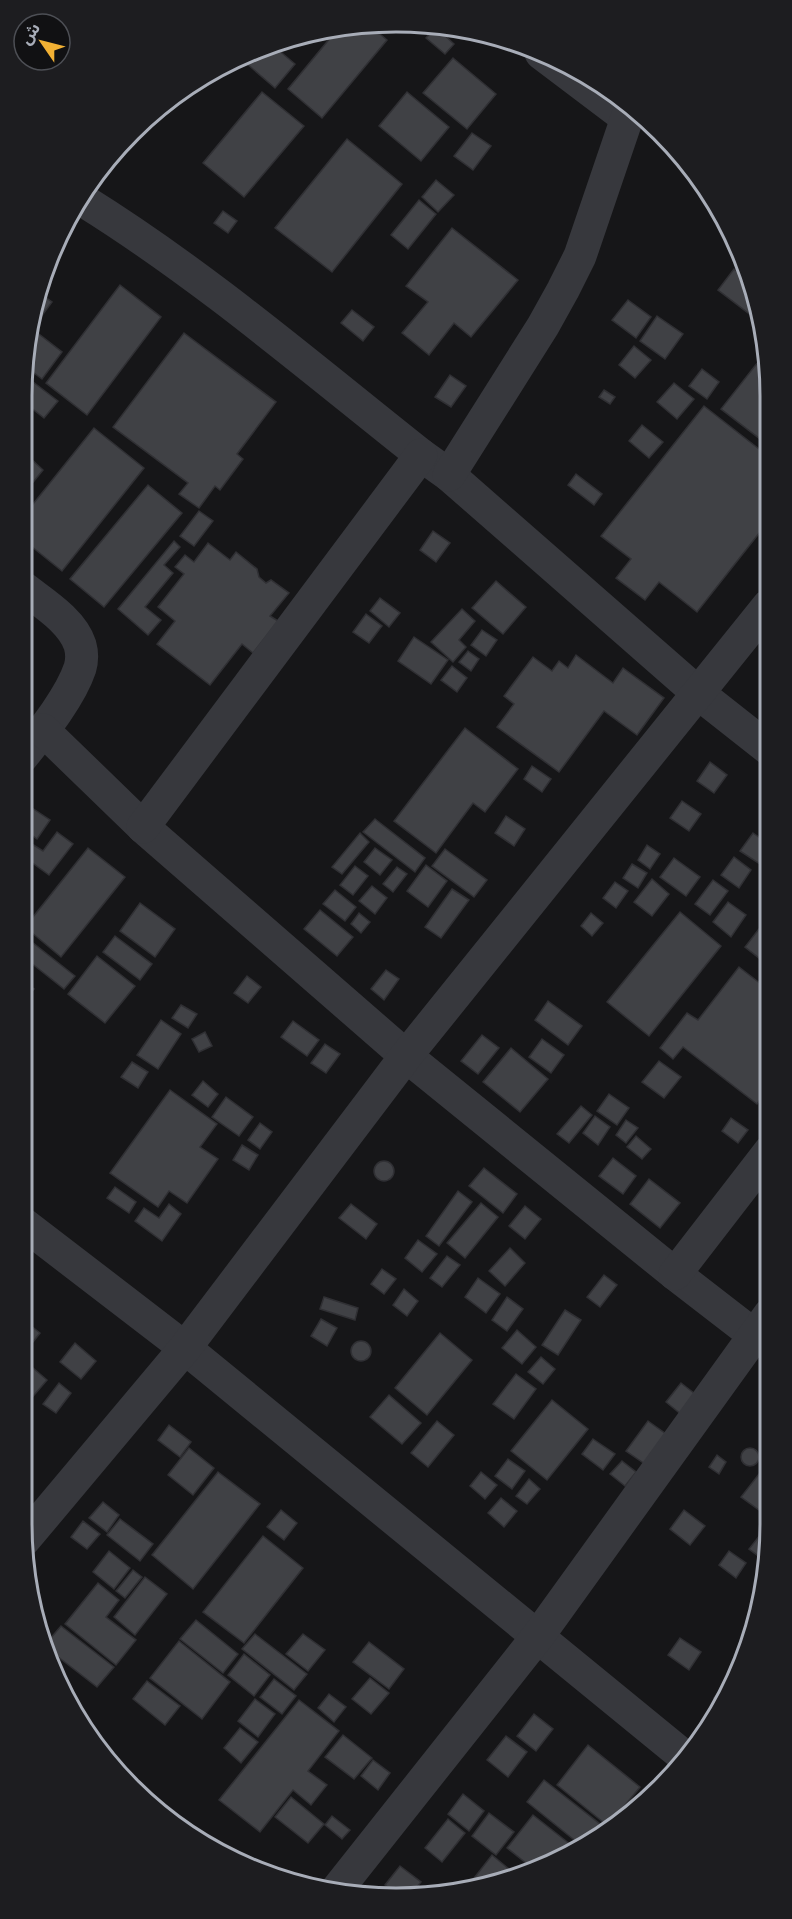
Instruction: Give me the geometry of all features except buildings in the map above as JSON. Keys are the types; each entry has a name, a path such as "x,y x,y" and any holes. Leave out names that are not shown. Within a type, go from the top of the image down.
{"street":[{"path":"449,475 538,335 580,256 628,115"},
{"path":"87,203 126,228 226,301 449,475 698,693 760,742"},
{"path":"143,827 421,455"},
{"path":"32,595 67,624 79,643 81,654 80,667 73,682 32,744"},
{"path":"32,1530 184,1348 405,1056 760,616"},
{"path":"43,730 143,827 405,1056 675,1274 760,1323"},
{"path":"675,1274 759,1186"},
{"path":"32,1231 184,1348 679,1752"},
{"path":"342,1883 538,1636 760,1327"}]}
